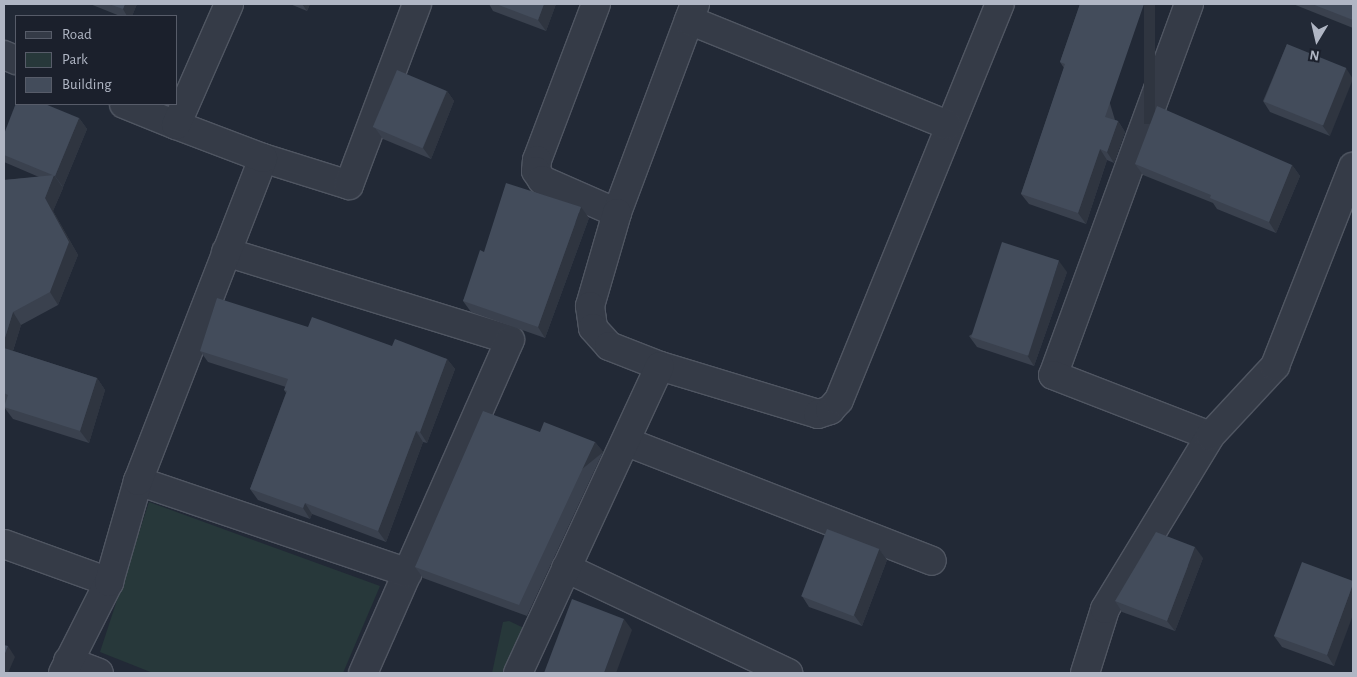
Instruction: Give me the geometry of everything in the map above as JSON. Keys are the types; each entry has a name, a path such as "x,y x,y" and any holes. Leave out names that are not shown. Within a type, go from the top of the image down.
{"street":[{"path":"176,125 229,4"},
{"path":"126,105 263,158 349,184 417,4"},
{"path":"596,4 537,160 536,171 542,180 616,213"},
{"path":"1189,4 1053,375 1210,436"},
{"path":"948,125 692,12 616,213 590,306 593,328 609,346 660,366 818,414 830,410 839,400 948,125 992,6"},
{"path":"99,673 66,667 109,582 138,481 263,158"},
{"path":"1085,673 1105,609 1210,436 1275,366 1353,167"},
{"path":"226,252 510,340 363,673"},
{"path":"518,673 627,442 660,366"},
{"path":"627,442 932,561"},
{"path":"138,481 408,572"},
{"path":"4,544 109,582"},
{"path":"566,568 788,673"}],"green space":[{"path":"149,502 380,586 343,673 153,673 100,652"},
{"path":"509,621 524,628 515,673 492,673 503,622"}],"building":[{"path":"109,4 125,4 123,9"},
{"path":"496,4 544,4 538,20"},
{"path":"1080,4 1144,4 1105,117 1118,121 1107,152 1100,149 1078,213 1021,194 1065,64 1060,62"},
{"path":"1312,4 1353,4 1353,20"},
{"path":"1287,44 1346,68 1323,125 1264,101"},
{"path":"397,70 447,91 422,148 373,127"},
{"path":"15,105 47,105 79,118 55,176 4,155 4,134"},
{"path":"1157,106 1292,165 1269,222 1210,198 1211,195 1135,164"},
{"path":"54,175 45,198 69,242 50,292 13,312 4,341 4,180"},
{"path":"506,183 581,207 538,327 463,301 480,250 484,252"},
{"path":"1002,242 1059,261 1028,356 971,337"},
{"path":"217,298 308,327 312,317 392,346 395,339 447,359 420,432 416,431 378,531 305,503 303,508 250,489 287,391 284,390 288,379 200,351"},
{"path":"4,348 97,378 80,431 4,407 8,395 4,393"},
{"path":"483,411 540,432 544,422 595,442 519,605 415,567"},
{"path":"827,529 879,549 853,616 801,596"},
{"path":"1156,532 1195,547 1167,621 1115,601"},
{"path":"1302,562 1353,581 1327,655 1274,636"},
{"path":"572,599 624,619 604,673 544,673"},
{"path":"4,645 8,646 4,656"}]}
